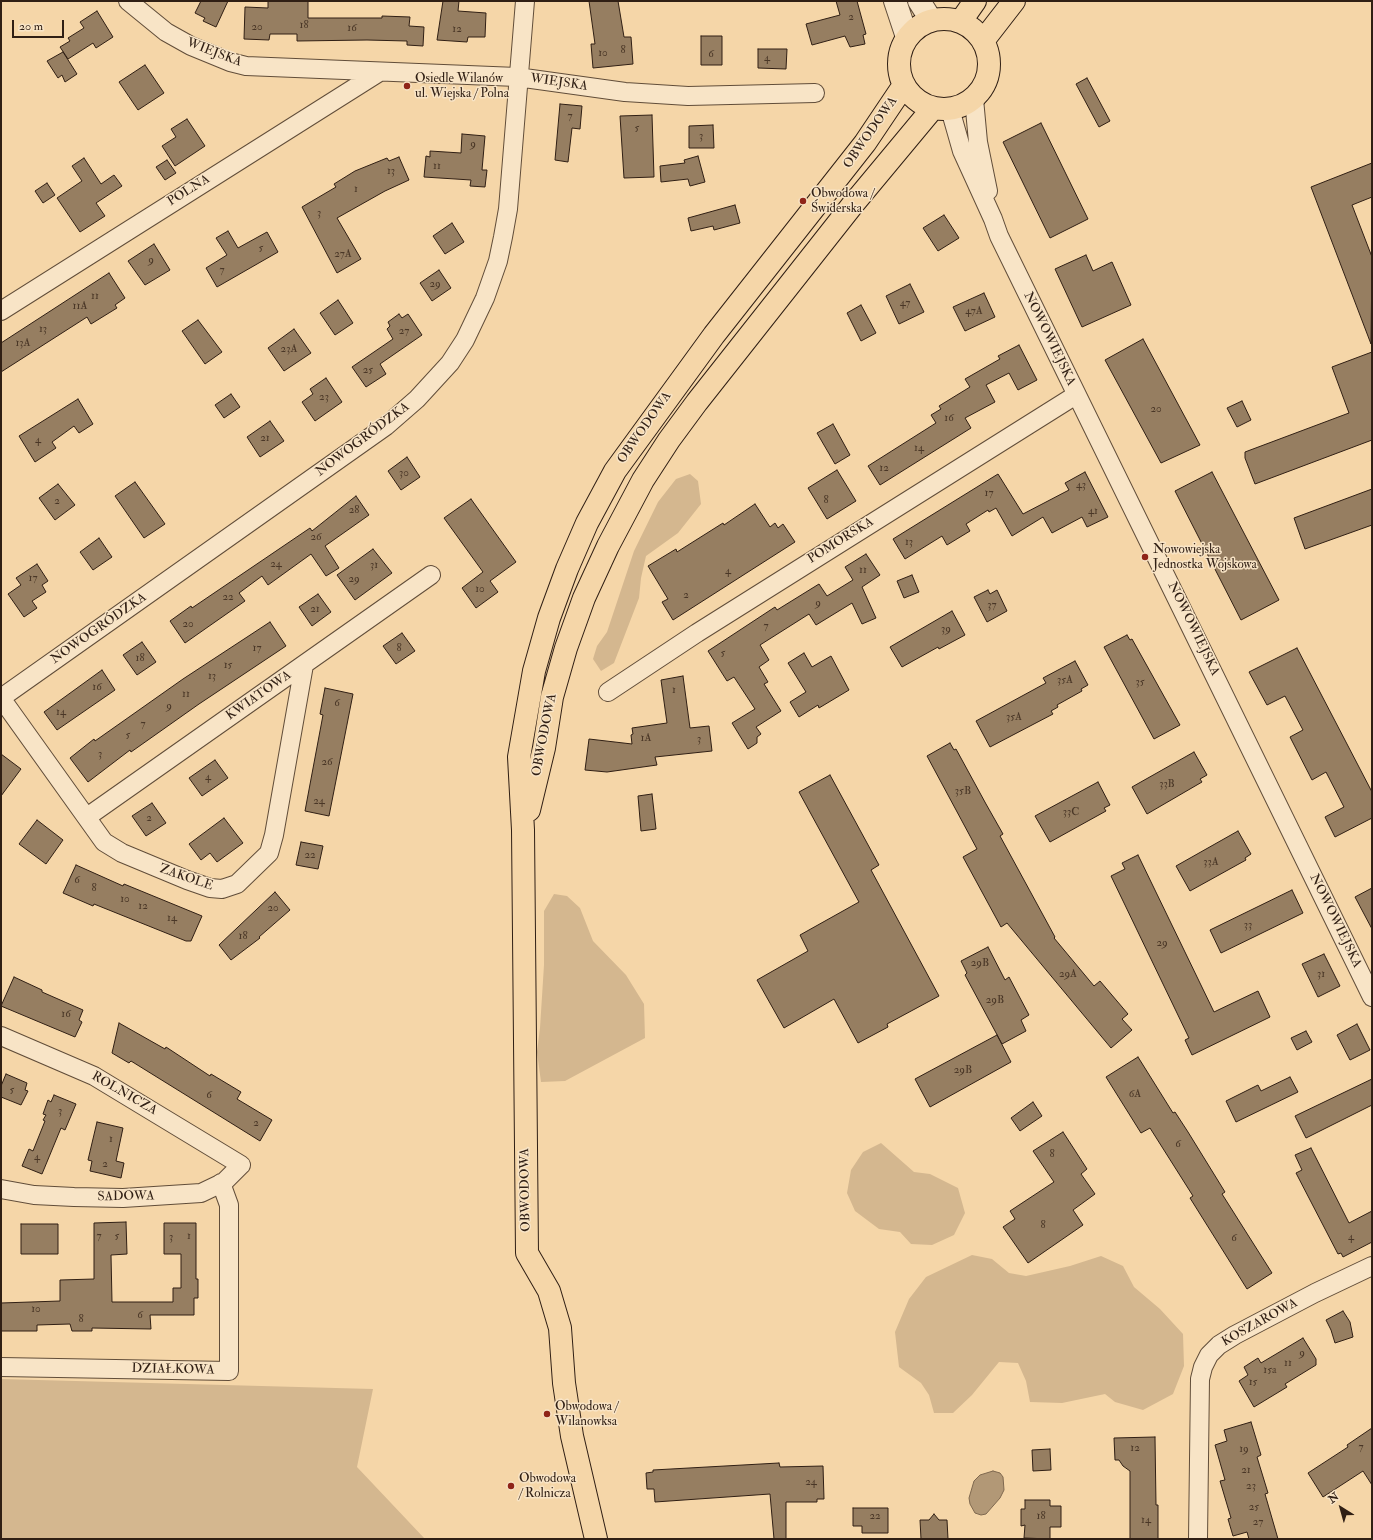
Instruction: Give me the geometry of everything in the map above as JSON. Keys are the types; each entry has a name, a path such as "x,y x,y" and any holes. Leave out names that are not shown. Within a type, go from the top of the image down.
{"main road":[{"path":"961,21 975,1"},
{"path":"984,41 1014,1"},
{"path":"930,20 946,18 961,21 974,29 984,41 989,56 989,72 984,87 974,99 962,106 941,109"},
{"name":"OBWODOWA","path":"523,830 544,748 552,697 566,648 584,598 608,546 643,480 669,440 697,402 854,203 941,109 916,100 904,85 900,74 898,61 901,48 907,37 918,27 930,20"},
{"name":"OBWODOWA","path":"596,1539 572,1436 564,1383 560,1328 549,1291 527,1253 523,830 519,757 534,671 549,618 587,522 615,471 673,389 855,155 904,85"}],"street":[{"name":"WIEJSKA","path":"128,1 166,32 191,46 230,62 266,68 313,68 378,73 447,74 517,78 625,92 688,96 815,93"},
{"name":"NOWOGRÓDZKA","path":"1,698 386,426 435,382 465,340 485,298 498,261 508,209 517,78 525,1"},
{"path":"895,1 907,37"},
{"path":"919,1 930,20"},
{"name":"POLNA","path":"1,310 378,73"},
{"name":"NOWOWIEJSKA","path":"974,99 978,142 993,219"},
{"name":"NOWOWIEJSKA","path":"941,109 962,151 993,219 999,236 1076,395 1372,996"},
{"name":"POMORSKA","path":"608,692 730,612 1076,395"},
{"name":"KWIATOWA","path":"87,817 432,575"},
{"name":"ZAKOLE","path":"1,698 104,842 122,853 210,888 222,889 237,884 269,853 274,835 304,665"},
{"name":"ROLNICZA","path":"1,1036 94,1076 241,1165"},
{"name":"SADOWA","path":"1,1189 34,1195 123,1198 201,1193 221,1183 241,1165"},
{"name":"DZIAŁKOWA","path":"1,1367 229,1371 229,1204 221,1183"},
{"name":"KOSZAROWA","path":"1198,1539 1200,1379 1203,1367 1209,1356 1219,1345 1235,1335 1315,1293 1372,1266"}],"shaded area":[{"path":"690,474 698,481 701,504 678,533 646,556 641,578 639,598 614,663 601,671 593,659 597,646 607,632 634,551 658,502 676,479"},
{"path":"554,894 567,896 580,908 593,941 626,975 644,1004 645,1038 565,1081 541,1082 537,1052 544,965 544,911"},
{"path":"881,1143 914,1172 930,1174 958,1188 965,1213 954,1235 932,1245 911,1244 900,1232 879,1229 855,1211 847,1193 851,1170 863,1152"},
{"path":"972,1255 992,1259 1009,1273 1026,1276 1070,1266 1101,1256 1123,1266 1134,1287 1160,1309 1183,1334 1184,1366 1173,1394 1143,1410 1115,1402 1105,1394 1062,1403 1030,1402 1026,1381 1018,1363 999,1362 972,1395 953,1413 934,1413 929,1395 921,1383 899,1367 895,1332 909,1299 926,1277"},
{"path":"1,1379 373,1389 357,1467 425,1539 1,1539"},
{"path":"993,1471 1000,1473 1003,1477 1004,1490 1000,1498 986,1514 981,1515 975,1513 970,1504 969,1498 974,1481 980,1475"}],"building":[{"path":"201,1 228,1 216,27 203,21 205,18 195,13"},
{"path":"268,1 308,1 308,18 382,18 382,16 410,17 409,26 424,27 423,46 407,45 407,41 297,41 297,34 270,34 269,40 244,39 245,7 268,8"},
{"path":"443,1 459,1 458,11 486,13 485,37 468,37 467,42 437,40"},
{"path":"589,1 618,1 624,37 631,37 633,64 593,68 591,44 595,44"},
{"path":"836,1 857,1 866,34 863,35 865,44 850,47 845,36 812,45 806,24 840,15"},
{"path":"97,11 113,37 96,48 93,43 68,59 60,47 70,41 68,38 84,28 80,22"},
{"path":"701,36 722,36 722,65 701,65"},
{"path":"758,49 787,49 786,69 758,68"},
{"path":"63,52 77,74 65,82 62,75 58,78 47,61"},
{"path":"145,65 164,93 138,110 119,82"},
{"path":"1087,78 1110,121 1099,127 1076,84"},
{"path":"560,104 582,106 580,129 572,128 568,162 555,160"},
{"path":"652,115 654,177 624,178 620,116"},
{"path":"187,119 205,146 175,166 162,146 176,137 171,129"},
{"path":"1041,123 1088,219 1050,238 1003,142"},
{"path":"713,125 714,148 689,148 689,126"},
{"path":"462,134 485,136 482,170 487,170 485,187 470,186 471,180 424,177 426,156 430,157 430,151 461,153"},
{"path":"698,156 705,182 690,186 688,179 661,182 660,166 685,163 684,160"},
{"path":"399,157 409,180 385,191 337,218 361,259 337,273 302,207 336,187 334,184 355,171 387,158 389,161"},
{"path":"84,158 101,184 114,175 122,186 96,203 105,216 80,232 57,198 82,181 72,166"},
{"path":"167,160 176,173 165,180 156,167"},
{"path":"1372,163 1372,197 1352,205 1372,257 1371,344 1311,187"},
{"path":"47,183 55,195 43,203 35,191"},
{"path":"735,205 740,223 714,230 713,226 691,231 688,218"},
{"path":"944,215 959,238 938,251 923,228"},
{"path":"452,223 464,242 445,254 433,236"},
{"path":"228,231 238,248 267,232 278,252 217,287 206,268 227,255 216,238"},
{"path":"154,244 170,270 145,285 128,261"},
{"path":"1086,255 1093,271 1112,262 1131,305 1082,327 1055,269"},
{"path":"439,270 451,288 432,301 420,283"},
{"path":"109,273 125,298 115,305 117,308 91,324 87,317 1,372 1,343"},
{"path":"910,284 924,312 899,324 886,296"},
{"path":"984,293 995,317 965,331 953,307"},
{"path":"338,300 353,323 335,335 320,313"},
{"path":"861,305 876,333 861,341 847,313"},
{"path":"399,314 402,318 408,314 422,335 380,364 386,374 366,387 352,367 393,339 387,329 390,326 388,322"},
{"path":"198,320 222,352 205,364 182,331"},
{"path":"294,329 311,353 284,371 268,348"},
{"path":"1143,339 1200,445 1161,463 1105,360"},
{"path":"1019,345 1037,380 1018,390 1009,373 986,385 995,402 965,418 971,428 880,485 868,466 936,423 931,415 941,409 939,406 970,387 965,379 1000,359 998,356"},
{"path":"1372,352 1372,440 1255,484 1245,458 1245,452 1349,413 1332,367"},
{"path":"326,378 342,402 315,421 302,402 313,394 310,389"},
{"path":"231,394 240,407 224,418 215,405"},
{"path":"78,399 93,424 79,433 74,426 52,442 56,448 35,462 19,436"},
{"path":"1242,401 1251,420 1237,427 1227,408"},
{"path":"270,421 284,441 260,457 247,437"},
{"path":"833,424 850,455 835,464 817,433"},
{"path":"407,457 420,477 401,490 388,471"},
{"path":"837,470 856,501 827,519 808,488"},
{"path":"1085,472 1108,517 1087,527 1082,517 1052,533 1043,517 1012,536 996,508 989,512 988,510 966,524 970,531 947,545 942,536 905,559 893,539 998,474 1023,514 1069,490 1065,483"},
{"path":"1212,472 1279,600 1241,620 1175,491"},
{"path":"135,482 165,524 144,538 115,496"},
{"path":"58,484 75,505 55,520 39,498"},
{"path":"1372,489 1372,525 1305,549 1294,518"},
{"path":"356,496 369,515 325,546 339,568 326,576 311,554 268,585 262,576 239,593 245,601 185,643 170,621 191,606 192,608 310,528 312,531"},
{"path":"471,499 516,562 490,581 498,592 476,608 462,588 483,572 444,518"},
{"path":"755,504 770,527 775,523 778,528 783,524 795,542 673,620 662,602 668,599 648,566 676,549 677,552 723,523 724,525"},
{"path":"99,538 112,557 93,570 80,552"},
{"path":"373,549 392,573 355,600 337,575"},
{"path":"866,554 880,575 862,587 876,618 862,624 852,603 816,625 809,614 760,645 769,660 759,667 768,682 764,684 781,711 756,727 761,734 757,737 757,743 748,749 732,723 755,709 734,677 727,681 708,651 775,607 777,610 819,584 827,596 853,580 845,567"},
{"path":"37,564 48,581 42,585 46,592 32,601 37,608 24,617 8,594 21,585 16,578"},
{"path":"912,575 919,592 904,598 897,581"},
{"path":"988,590 990,594 997,590 1007,611 987,622 974,597"},
{"path":"318,594 331,612 312,626 299,607"},
{"path":"952,611 965,635 939,649 938,647 902,667 890,647"},
{"path":"270,622 286,646 199,704 131,752 130,750 88,782 70,758 94,739 95,741 183,679"},
{"path":"402,633 415,651 396,664 383,646"},
{"path":"1127,635 1130,640 1132,639 1180,725 1154,739 1104,647"},
{"path":"142,642 156,662 137,675 123,655"},
{"path":"1297,648 1372,792 1372,818 1335,837 1325,817 1344,807 1326,772 1312,780 1290,737 1303,730 1285,696 1267,705 1249,672"},
{"path":"804,653 812,667 831,656 849,690 819,708 818,705 799,717 790,702 806,692 788,663"},
{"path":"1075,661 1088,685 1081,689 1082,691 1057,705 1058,707 1051,711 1053,714 990,747 976,721 1046,683 1043,678"},
{"path":"102,670 115,690 57,730 44,712"},
{"path":"683,676 690,728 709,726 712,751 655,757 657,765 607,772 585,770 589,739 632,744 632,728 667,723 661,680"},
{"path":"325,688 353,694 329,816 305,811 323,715 320,714"},
{"path":"950,743 954,750 956,749 1003,834 1000,836 1055,937 1054,938 1094,986 1100,981 1128,1014 1122,1019 1132,1030 1111,1048 1007,923 1001,927 963,857 977,849 927,756"},
{"path":"1194,752 1207,775 1200,779 1202,782 1147,814 1132,787"},
{"path":"1,754 21,769 1,796"},
{"path":"215,760 228,778 202,796 189,778"},
{"path":"830,775 879,865 871,870 939,996 887,1024 888,1027 858,1043 834,999 784,1028 757,980 808,951 800,935 859,902 799,792"},
{"path":"1098,782 1110,805 1104,808 1106,811 1050,842 1035,816"},
{"path":"652,794 656,829 641,831 638,796"},
{"path":"152,803 166,823 146,836 132,816"},
{"path":"224,818 243,843 217,862 210,853 201,860 189,844"},
{"path":"37,820 63,840 46,864 19,844"},
{"path":"1238,831 1251,854 1245,858 1246,860 1190,891 1176,866"},
{"path":"301,842 323,846 318,869 296,865"},
{"path":"1138,855 1214,1012 1258,991 1270,1017 1192,1055 1185,1040 1189,1038 1111,876 1125,869 1122,863"},
{"path":"76,865 123,886 124,884 202,916 191,941 186,941 94,904 93,906 63,893"},
{"path":"1372,888 1372,929 1355,897"},
{"path":"1292,890 1303,913 1221,953 1210,930"},
{"path":"275,892 290,910 259,937 260,938 231,960 219,945"},
{"path":"988,947 1005,980 1009,977 1029,1015 1021,1020 1026,1031 1002,1044 965,975 967,973 961,961"},
{"path":"1324,954 1340,986 1318,997 1302,964"},
{"path":"14,977 42,990 42,992 83,1010 79,1020 82,1022 75,1037 1,1006"},
{"path":"119,1023 165,1049 166,1047 210,1076 211,1074 241,1092 237,1099 272,1120 260,1141 131,1061 129,1063 112,1053"},
{"path":"1357,1024 1370,1050 1350,1060 1337,1035"},
{"path":"1306,1031 1312,1042 1297,1050 1291,1038"},
{"path":"997,1035 1011,1062 930,1107 915,1079"},
{"path":"1138,1057 1173,1113 1175,1112 1188,1132 1225,1192 1222,1194 1272,1273 1247,1289 1190,1198 1193,1196 1150,1128 1141,1133 1106,1077"},
{"path":"6,1074 27,1083 25,1090 28,1091 21,1105 1,1097 1,1086"},
{"path":"1290,1077 1298,1092 1236,1122 1226,1101 1258,1085 1261,1091"},
{"path":"1372,1079 1372,1105 1306,1138 1295,1116"},
{"path":"54,1095 76,1104 65,1130 61,1128 42,1174 22,1166 29,1149 33,1151 45,1121 43,1120 46,1115 43,1114 48,1100 51,1102"},
{"path":"1033,1102 1042,1116 1020,1131 1011,1118"},
{"path":"97,1122 123,1128 116,1161 124,1163 121,1178 90,1171 92,1161 88,1160"},
{"path":"1063,1132 1087,1169 1081,1174 1095,1194 1073,1210 1083,1225 1028,1263 1003,1227 1015,1219 1010,1211 1054,1182 1033,1151"},
{"path":"1311,1148 1349,1223 1372,1211 1372,1242 1343,1257 1341,1253 1338,1254 1296,1173 1302,1170 1295,1155"},
{"path":"126,1222 127,1254 111,1255 112,1302 173,1302 173,1288 181,1288 181,1254 164,1254 164,1223 196,1223 196,1279 198,1279 198,1298 194,1298 194,1315 150,1315 151,1329 92,1328 92,1331 72,1331 70,1324 37,1325 37,1331 1,1331 1,1303 60,1301 60,1280 94,1279 94,1223"},
{"path":"21,1224 58,1224 58,1254 21,1254"},
{"path":"1343,1311 1350,1322 1353,1337 1335,1343 1326,1320"},
{"path":"1303,1338 1316,1359 1316,1365 1285,1384 1287,1387 1254,1407 1239,1381 1248,1375 1244,1367 1258,1358 1261,1363"},
{"path":"1251,1422 1261,1455 1257,1457 1268,1493 1265,1494 1278,1539 1249,1539 1247,1532 1233,1536 1228,1519 1231,1518 1220,1481 1225,1480 1215,1445 1227,1441 1224,1430"},
{"path":"1372,1428 1372,1485 1363,1471 1323,1497 1308,1473 1348,1447 1347,1445"},
{"path":"1155,1437 1158,1539 1130,1539 1130,1471 1123,1466 1119,1460 1115,1460 1114,1438"},
{"path":"1050,1449 1051,1470 1033,1471 1032,1450"},
{"path":"779,1463 780,1467 823,1466 824,1499 817,1499 817,1502 786,1502 786,1539 774,1539 770,1494 655,1502 654,1489 647,1489 646,1473 653,1472 653,1470"},
{"path":"1025,1500 1050,1500 1050,1506 1061,1506 1061,1527 1050,1527 1050,1539 1024,1538 1025,1525 1021,1526 1021,1509 1025,1509"},
{"path":"853,1508 888,1508 888,1533 862,1533 862,1526 853,1526"},
{"path":"934,1514 939,1520 947,1520 948,1539 921,1539 920,1520 929,1520"}],"place":[{"name":"Osiedle Wilanów ul. Wiejska / Polna","path":"407,86"},
{"name":"Obwodowa / Świderska","path":"803,201"},
{"name":"Nowowiejska Jednostka Wojskowa","path":"1145,557"},
{"name":"Obwodowa / Wilanowksa","path":"547,1414"},
{"name":"Obwodowa / Rolnicza","path":"511,1486"}]}
